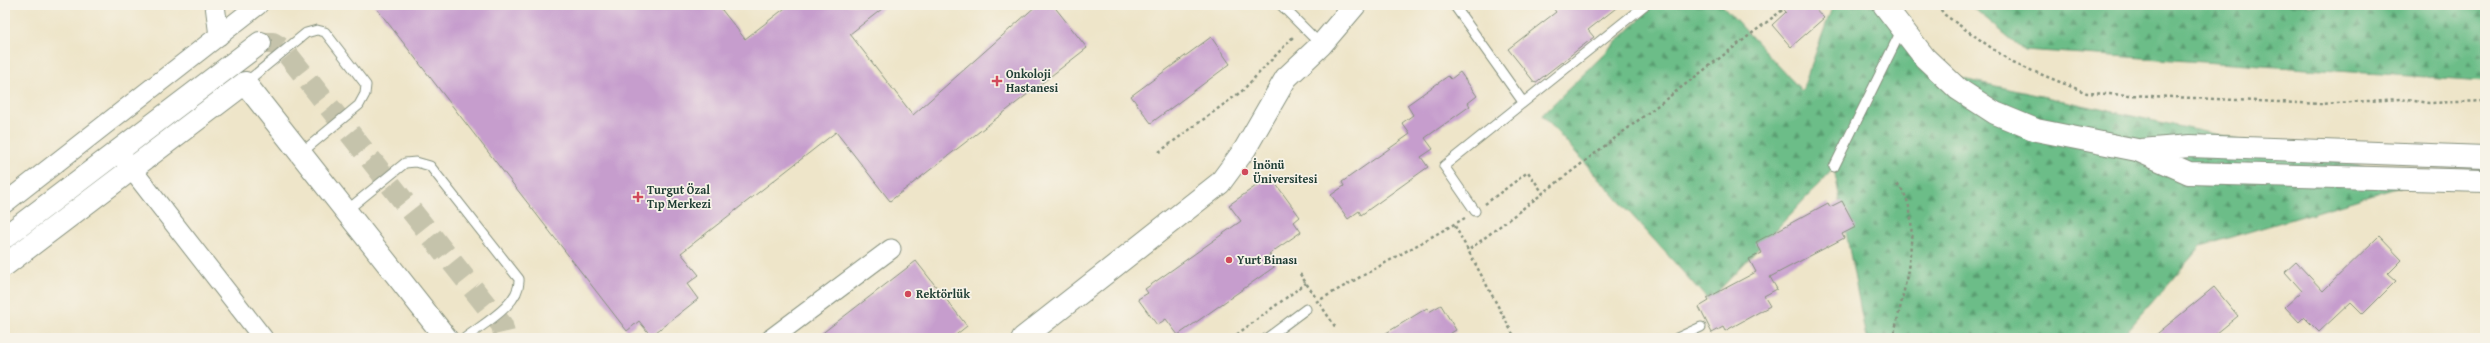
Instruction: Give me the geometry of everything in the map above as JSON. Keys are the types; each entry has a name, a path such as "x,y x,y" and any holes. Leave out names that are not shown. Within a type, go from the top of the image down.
{"street":[{"path":"215,5 219,36"},
{"path":"5,203 258,5"},
{"path":"1023,338 1220,183 1245,149 1286,78 1321,45 1355,5"},
{"path":"1884,5 1902,29 1941,74 1958,89 1995,113 2036,130 2137,150 2189,172 2485,181"},
{"path":"5,237 260,43"},
{"path":"5,265 245,83 446,338"},
{"path":"2137,150 2190,146 2485,157"},
{"path":"118,151 263,338"},
{"path":"772,338 891,249"}],"lane":[{"path":"1281,5 1321,45"},
{"path":"1454,5 1524,102"},
{"path":"1475,211 1444,166 1645,5"},
{"path":"1834,167 1902,29"},
{"path":"245,83 306,33 317,30 326,32 366,85 365,94 359,105 300,153"},
{"path":"346,211 406,163 416,162 430,166 519,279 518,290 514,300 465,338"},
{"path":"1267,338 1306,309"},
{"path":"1677,338 1701,327"}],"path":[{"path":"1470,249 1789,5"},
{"path":"1937,5 1945,15 2013,64 2087,93 2321,104 2400,99 2429,103 2485,101"},
{"path":"1159,152 1242,91 1303,27"},
{"path":"1306,309 1455,226 1528,172 1543,193"},
{"path":"1893,338 1911,259 1909,202 1902,188 1895,183"},
{"path":"1455,226 1470,249 1515,338"},
{"path":"1232,338 1306,283 1300,274"}],"green space":[{"path":"1654,5 1722,5 1802,91 1833,5 1886,5 1941,74 2423,180 2201,246 2121,338 1866,338 1834,168 1709,301 1542,115"},
{"path":"1970,5 2485,5 2485,81 2024,50"}],"building":[{"name":"Turgut Özal Tıp Merkezi","path":"374,5 718,5 745,39 789,5 887,5 850,34 913,115 1037,5 1053,5 1087,48 890,201 836,132 681,253 699,275 687,284 698,299 651,336 639,321 627,331"},
{"path":"1551,5 1620,5 1588,30 1594,37 1535,83 1508,49 1556,12"},
{"path":"1780,5 1812,5 1824,18 1791,47 1772,25 1786,12"},
{"path":"1211,37 1230,64 1151,123 1131,96"},
{"path":"1460,72 1477,96 1468,103 1470,106 1425,138 1433,149 1421,157 1428,167 1361,215 1359,211 1348,219 1331,195 1344,186 1342,182 1410,134 1402,123 1413,115 1407,105 1448,76 1451,79"},
{"name":"Yurt Binası","path":"1270,176 1300,217 1294,222 1301,232 1269,254 1277,265 1178,335 1166,319 1157,325 1138,299 1148,293 1145,289 1241,221 1229,205"},
{"path":"1842,201 1856,227 1842,234 1844,238 1770,277 1777,289 1764,296 1770,306 1725,331 1723,327 1712,333 1699,307 1709,301 1707,298 1756,272 1749,259 1762,253 1756,242 1828,203 1830,207"},
{"path":"2379,236 2402,260 2388,274 2396,281 2363,314 2351,302 2319,332 2304,317 2299,322 2285,307 2302,291 2285,272 2296,262 2323,291"},
{"name":"Rektörlük","path":"916,261 967,326 952,338 816,338"},
{"path":"2214,287 2238,316 2211,338 2152,338"},
{"path":"1441,305 1456,330 1443,338 1378,338 1427,308 1429,312"}],"tunnel":[{"path":"260,43 273,43 284,50 502,325 505,338"}],"place":[{"name":"Onkoloji Hastanesi","path":"997,81"},
{"name":"İnönü Üniversitesi","path":"1245,172"},
{"name":"Turgut Özal Tıp Merkezi","path":"638,197"},
{"name":"Yurt Binası","path":"1229,260"},
{"name":"Rektörlük","path":"908,294"}]}
